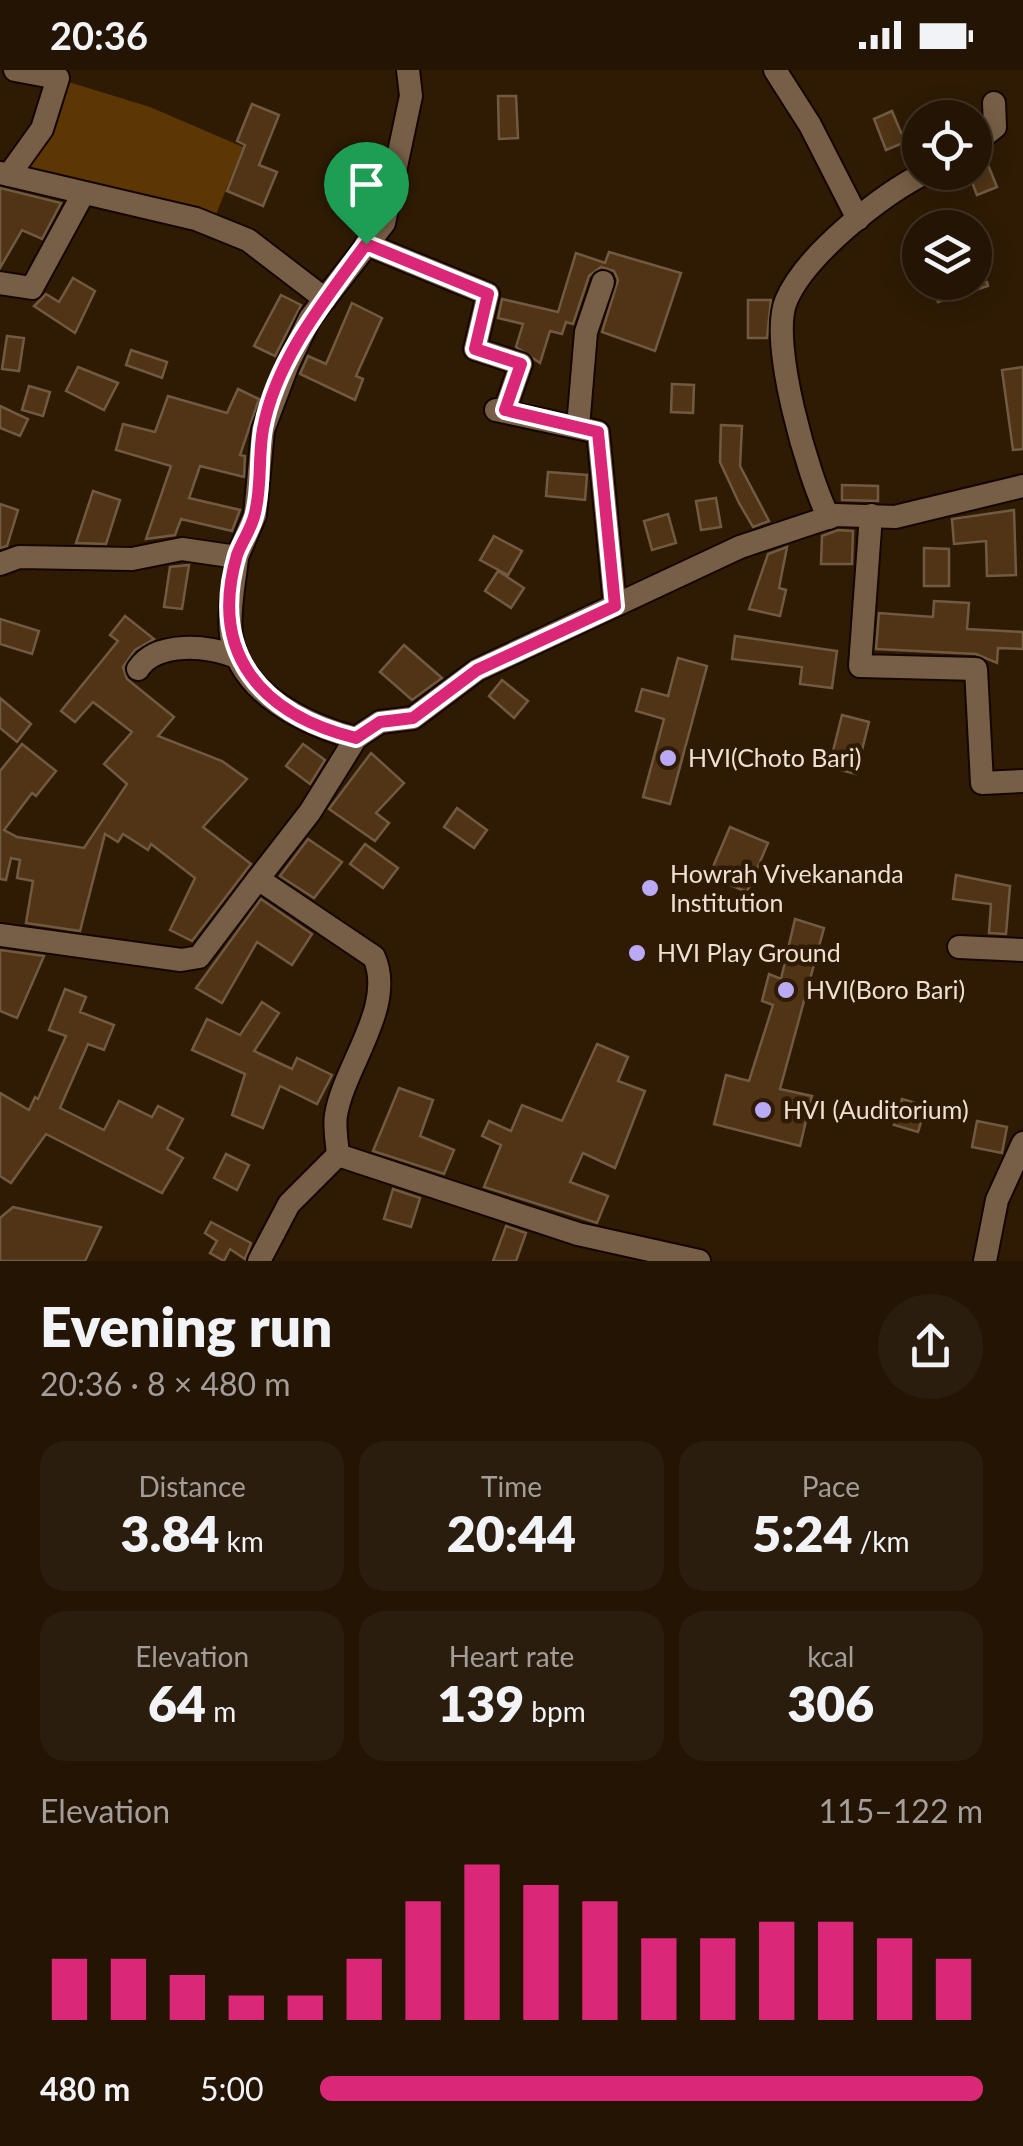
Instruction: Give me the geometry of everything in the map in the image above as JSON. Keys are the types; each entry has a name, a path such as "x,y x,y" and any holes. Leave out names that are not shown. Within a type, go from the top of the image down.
{"street":[{"path":"15,70 58,78 42,129 4,174 196,219 248,240 325,300"},
{"path":"236,656 230,630 237,557 255,515 263,430 310,318 384,223 411,96 408,70"},
{"path":"775,70 810,125 858,219"},
{"path":"992,129 994,103"},
{"path":"829,518 813,486 802,442 780,327 785,302 805,267 877,201 902,186"},
{"path":"0,283 32,288 82,194"},
{"path":"366,244 488,294 475,349 521,364 501,410 598,432 615,606"},
{"path":"578,428 586,332 603,282"},
{"path":"0,935 182,960 198,957 310,812 356,738 380,722 413,718 477,670 740,547 829,518 895,517 1023,486"},
{"path":"871,515 860,666 976,669 982,784 1023,781"},
{"path":"2,570 18,557 132,559 182,549 237,557"},
{"path":"138,669 143,661 188,646 219,649 236,656 280,707 321,729 356,738"},
{"path":"258,879 374,958 381,973 377,1002 336,1116 338,1154 289,1204 259,1261"},
{"path":"959,947 1023,950"},
{"path":"985,1261 997,1200 1023,1143"},
{"path":"338,1154 564,1230 700,1261"}],"shaded area":[{"path":"62,80 150,107 243,147 213,222 22,169"}],"building":[{"path":"498,96 516,96 518,138 499,139"},
{"path":"252,104 279,115 259,165 277,172 263,206 227,191 245,145 237,141"},
{"path":"892,111 902,143 886,150 874,119"},
{"path":"0,188 61,203 42,239 22,230 0,268"},
{"path":"609,252 681,273 655,351 602,332 618,280 614,271 601,267 589,276 573,324 566,322 562,334 550,331 540,363 516,347 523,324 498,318 502,299 558,312 576,253 605,263"},
{"path":"73,278 95,291 75,333 34,306 46,294 59,302"},
{"path":"281,295 301,305 275,356 254,346"},
{"path":"748,300 771,300 767,338 748,338"},
{"path":"352,303 382,318 356,376 363,379 355,400 300,374 308,356 326,364"},
{"path":"7,336 24,338 19,371 2,369"},
{"path":"131,350 167,362 162,378 126,365"},
{"path":"78,367 118,383 104,410 66,391"},
{"path":"1023,367 1023,449 1013,450 1002,370"},
{"path":"672,384 694,385 693,413 671,412"},
{"path":"29,386 50,392 43,416 22,410"},
{"path":"238,389 259,399 240,455 245,456 244,477 200,466 189,498 240,510 232,531 181,519 175,535 146,539 171,466 116,450 123,424 155,432 168,396 227,413"},
{"path":"0,406 28,419 20,436 0,428"},
{"path":"721,425 742,426 740,466 769,521 753,527 739,503 720,462"},
{"path":"548,472 587,475 585,500 546,496"},
{"path":"842,485 878,486 878,501 842,500"},
{"path":"93,491 120,500 106,544 76,543"},
{"path":"716,498 721,527 701,530 696,501"},
{"path":"0,504 18,510 7,546 0,548"},
{"path":"1014,510 1016,575 987,576 986,541 954,544 952,519"},
{"path":"668,514 676,543 652,550 644,521"},
{"path":"838,530 853,531 852,564 821,564 822,536"},
{"path":"494,536 522,551 508,575 480,560"},
{"path":"787,547 779,588 786,590 780,616 749,609 768,554"},
{"path":"924,548 949,549 949,586 924,586"},
{"path":"189,565 182,609 164,607 170,567"},
{"path":"498,571 524,588 511,608 485,591"},
{"path":"934,601 969,603 967,629 1023,632 1023,649 998,648 997,663 976,654 876,649 879,613 933,617"},
{"path":"125,616 154,639 135,650 123,667 127,679 174,717 158,736 222,761 247,779 203,827 251,864 192,941 170,930 195,878 151,844 148,850 123,834 118,842 105,834 80,931 26,923 33,881 17,878 20,860 11,858 6,880 0,879 0,771 22,744 56,771 36,796 32,793 4,830 17,837 84,848 127,784 104,764 132,732 93,702 75,722 61,711 118,641 110,635"},
{"path":"0,619 39,631 32,654 0,644"},
{"path":"735,636 837,651 832,688 800,684 802,667 732,659"},
{"path":"404,645 442,678 412,700 380,672"},
{"name":"HVI(Choto Bari)","path":"678,658 707,666 670,804 643,797 664,719 636,711 642,689 668,696"},
{"path":"502,680 528,701 514,718 489,696"},
{"path":"0,698 31,724 17,742 0,728"},
{"path":"842,715 869,722 856,774 829,767"},
{"path":"303,744 325,760 310,784 286,766"},
{"path":"371,753 404,783 376,813 389,823 375,841 329,809"},
{"path":"457,808 487,830 474,848 444,827"},
{"path":"730,827 768,843 747,892 709,876"},
{"path":"308,839 342,862 314,898 280,876"},
{"path":"365,844 398,868 383,888 350,864"},
{"path":"956,875 1010,886 1006,934 989,933 991,904 953,899"},
{"path":"261,899 312,934 292,965 257,942 222,1003 196,988"},
{"path":"795,919 824,928 780,1089 812,1096 800,1146 714,1124 726,1075 749,1081 773,1005 762,1001 769,974 781,979"},
{"path":"0,950 44,956 17,1018 0,1011"},
{"path":"65,989 86,997 80,1012 114,1025 104,1050 88,1044 60,1108 104,1130 119,1101 152,1117 158,1106 183,1119 167,1149 183,1158 162,1193 46,1134 11,1183 0,1176 0,1093 29,1110 35,1097 38,1099 66,1036 49,1030"},
{"path":"262,1002 279,1013 254,1051 292,1069 297,1058 332,1075 317,1104 280,1086 263,1128 232,1115 245,1074 192,1050 207,1019 240,1035"},
{"path":"597,1044 628,1057 618,1081 645,1091 615,1168 583,1153 570,1182 608,1196 597,1223 484,1187 501,1145 482,1136 489,1121 511,1131 522,1105 562,1121"},
{"path":"399,1088 433,1100 420,1136 454,1150 444,1174 373,1151"},
{"path":"902,1099 926,1106 918,1132 894,1125"},
{"path":"977,1121 1007,1127 1002,1153 972,1147"},
{"path":"226,1154 249,1165 237,1190 214,1178"},
{"path":"393,1189 420,1198 411,1227 384,1219"},
{"path":"13,1207 101,1227 85,1261 0,1261 0,1218"},
{"path":"211,1222 251,1243 245,1259 230,1249 224,1261 210,1253 217,1241 205,1233"},
{"path":"506,1226 526,1233 516,1261 493,1261"}],"place":[{"name":"HVI(Choto Bari)","path":"668,758"},
{"name":"Howrah Vivekananda Institution","path":"650,888"},
{"name":"HVI Play Ground","path":"637,953"},
{"name":"HVI(Boro Bari)","path":"786,990"},
{"name":"HVI (Auditorium)","path":"763,1110"}],"route":[{"path":"366,244 488,294 475,349 521,364 505,410 598,432 615,606 477,670 413,718 380,722 356,738 321,729 280,707 236,656 230,630 237,557 255,515 263,430 310,318 366,244"}]}
